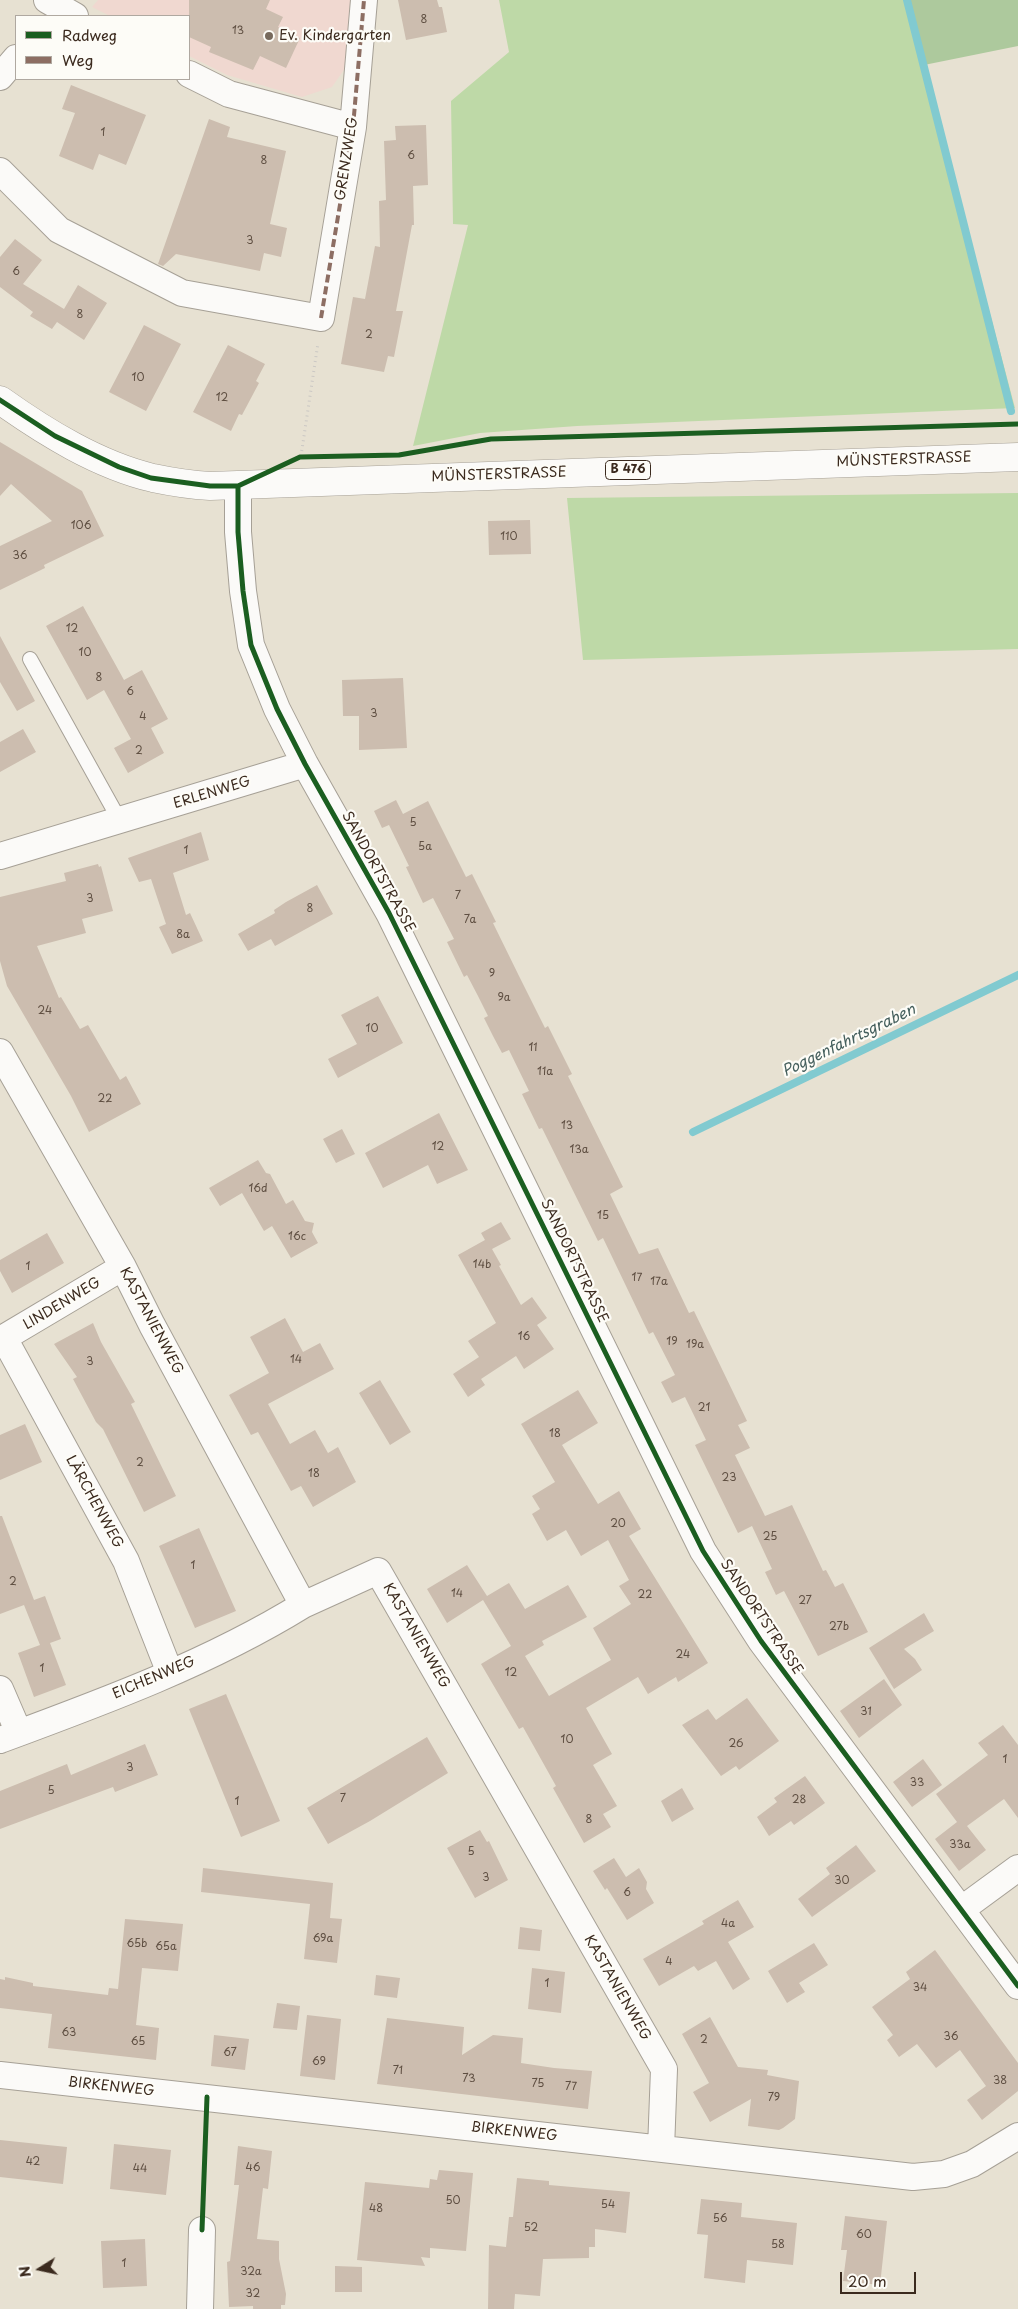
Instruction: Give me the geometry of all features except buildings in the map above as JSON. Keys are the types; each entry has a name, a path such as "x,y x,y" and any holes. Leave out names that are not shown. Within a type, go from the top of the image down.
{"main road":[{"name":"MÜNSTERSTRASSE","path":"0,400 55,436 119,466 152,478 183,484 238,486 1018,457"}],"street":[{"name":"GRENZWEG","path":"321,318 353,127 364,0"},
{"path":"0,77 15,59"},
{"path":"190,74 229,94 353,127"},
{"path":"0,171 59,230 182,293 321,318"},
{"name":"SANDORTSTRASSE","path":"238,486 239,542 243,591 251,645 277,709 305,764 389,913 702,1551 766,1648 1018,1986"},
{"name":"ERLENWEG","path":"0,856 305,764"},
{"name":"KASTANIENWEG","path":"0,1052 123,1267 152,1325 303,1605 378,1571 664,2068 661,2149"},
{"name":"LINDENWEG","path":"2,1339 123,1267"},
{"name":"LÄRCHENWEG","path":"2,1339 126,1561 170,1673"},
{"name":"EICHENWEG","path":"9,1736 170,1673 258,1633 303,1605"},
{"path":"0,1688 9,1736"},
{"path":"962,1909 1018,1868"},
{"name":"BIRKENWEG","path":"0,2075 913,2177 944,2174 972,2164 1018,2136"},
{"path":"200,2309 202,2230"}],"lane":[{"path":"30,659 120,821"}],"path":[{"path":"300,457 321,318"}],"shaded area":[{"name":"Ev. Kindergarten","path":"98,0 350,0 350,61 332,87 302,97 227,75 190,56 190,15 108,15 92,7"}],"green space":[{"path":"499,0 907,0 1015,408 577,426 480,433 413,446 468,225 453,224 451,101 509,52"},
{"path":"907,0 1018,0 1018,46 924,65"},
{"path":"1018,493 1018,649 583,660 567,498"}],"waterway":[{"path":"907,0 1011,411"},
{"name":"Poggenfahrtsgraben","path":"693,1132 1018,975"}],"marked path":[{"path":"321,318 353,127 364,0"}],"cycle path":[{"path":"0,400 55,436 119,467 151,478 210,486 238,486 300,457 399,455 491,439 1018,424"},
{"path":"238,486 238,532 243,591 251,645 277,709 305,764 389,913 703,1551 761,1641 1018,1986"},
{"path":"202,2230 207,2097"}],"place":[{"name":"Ev. Kindergarten","path":"269,36"}]}
